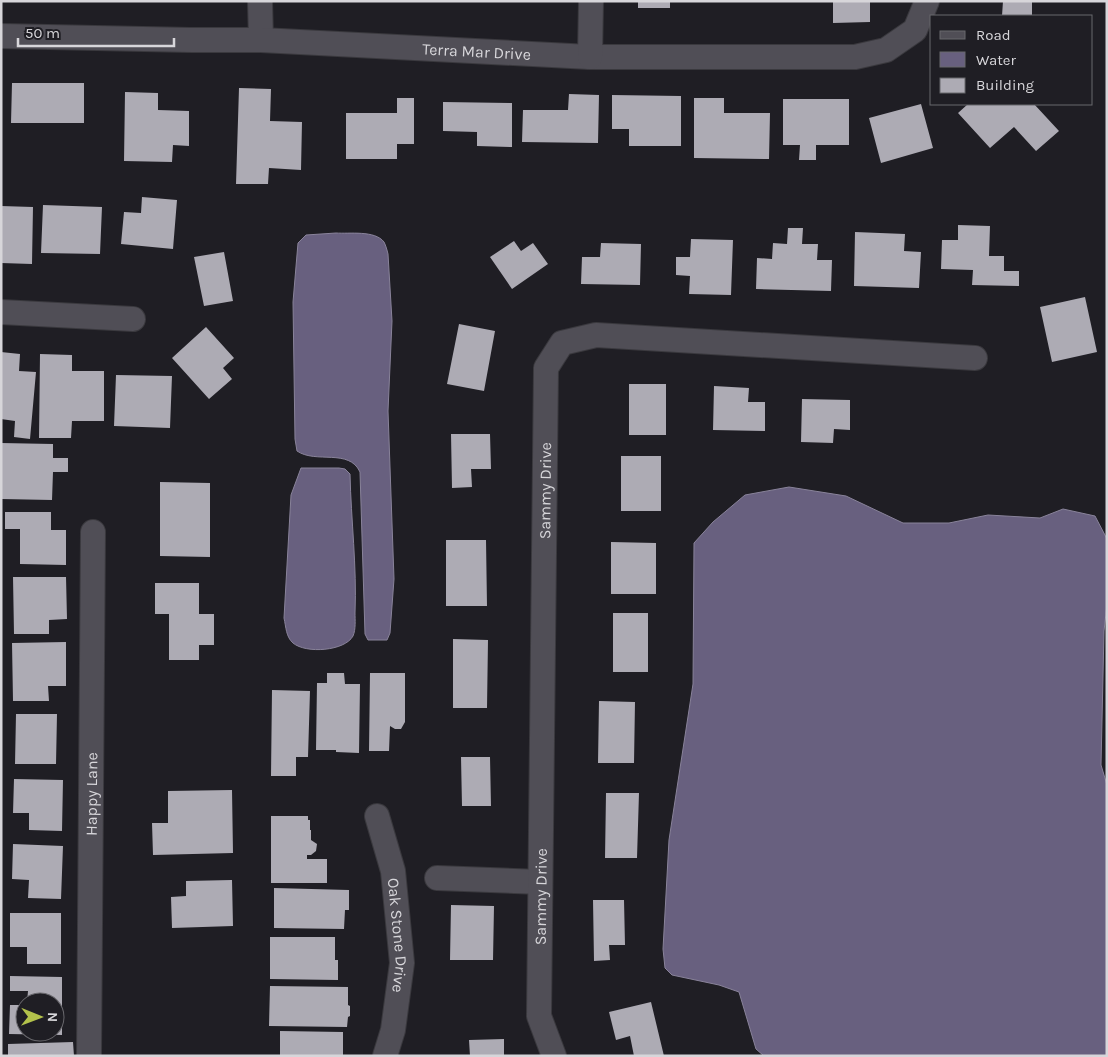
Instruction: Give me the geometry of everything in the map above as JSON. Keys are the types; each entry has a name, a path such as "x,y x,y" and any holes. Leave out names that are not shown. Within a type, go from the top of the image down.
{"street":[{"path":"260,1 261,40"},
{"path":"590,57 591,1"},
{"name":"Terra Mar Drive","path":"1,36 261,40 590,57 855,57 886,50 916,30 927,1"},
{"path":"1,312 134,319"},
{"name":"Sammy Drive","path":"554,1056 539,1016 546,368 562,342 596,335 975,358"},
{"name":"Happy Lane","path":"89,1056 93,532"},
{"name":"Oak Stone Drive","path":"377,816 393,871 402,963 394,1022 385,1056"},
{"path":"437,878 540,882"}],"water":[{"path":"362,233 380,238 384,242 388,254 392,321 388,411 394,579 390,633 387,640 368,640 365,634 360,472 348,460 305,455 297,451 295,439 293,302 298,243 306,235"},
{"path":"301,468 339,468 345,469 350,474 355,578 355,630 349,641 334,648 307,649 293,643 288,635 284,618 291,495"},
{"path":"789,487 846,496 903,523 949,523 988,515 1040,518 1063,509 1095,516 1107,539 1107,604 1104,631 1101,765 1107,785 1107,1056 764,1056 756,1049 739,992 719,985 672,975 665,968 663,949 669,840 693,684 694,543 713,522 745,495"}],"building":[{"path":"638,1 670,1 670,8 638,8"},
{"path":"833,1 870,1 870,22 833,23"},
{"path":"1003,1 1032,1 1032,15 1002,15"},
{"path":"12,83 84,83 84,123 11,123"},
{"path":"239,88 271,89 270,121 302,122 301,170 269,168 268,184 236,184"},
{"path":"125,92 158,93 158,110 189,111 189,146 173,145 172,162 124,161"},
{"path":"569,94 599,95 598,143 522,142 523,110 568,110"},
{"path":"612,95 681,96 681,146 629,146 629,129 612,129"},
{"path":"397,98 414,98 414,144 397,144 397,159 346,159 346,113 397,113"},
{"path":"694,98 724,98 724,113 770,113 769,159 694,158"},
{"path":"783,99 849,99 849,145 816,145 816,160 799,160 800,145 783,145"},
{"path":"443,102 512,103 512,147 477,146 477,132 443,131"},
{"path":"921,104 933,148 881,163 869,118"},
{"path":"967,105 1035,105 1059,131 1036,151 1014,127 990,148 958,113"},
{"path":"142,197 177,200 173,249 121,244 124,212 141,213"},
{"path":"43,205 102,207 100,254 41,253"},
{"path":"1,206 33,207 32,264 1,263"},
{"path":"958,225 990,226 989,256 1004,256 1004,271 1019,271 1019,286 972,285 973,270 941,269 942,240 958,240"},
{"path":"788,228 803,228 802,244 818,244 817,260 832,260 831,291 756,289 757,258 772,259 773,243 787,244"},
{"path":"855,232 905,234 904,251 921,252 919,288 854,286"},
{"path":"691,239 733,240 731,295 689,294 690,276 676,275 676,257 690,257"},
{"path":"514,241 521,251 533,243 548,264 512,289 490,257"},
{"path":"601,243 641,244 640,285 581,284 582,257 600,257"},
{"path":"224,252 233,301 204,306 194,257"},
{"path":"1085,297 1097,352 1052,362 1040,307"},
{"path":"459,324 495,331 484,391 447,384"},
{"path":"206,327 234,358 223,368 232,379 209,399 172,358"},
{"path":"1,352 20,354 19,371 36,372 30,439 14,437 15,421 1,419"},
{"path":"40,354 72,355 72,371 104,371 104,421 72,421 71,438 39,438"},
{"path":"116,375 172,376 170,428 114,426"},
{"path":"629,384 666,384 666,435 629,435"},
{"path":"714,386 749,388 748,402 765,402 765,431 713,430"},
{"path":"802,399 850,400 850,430 834,429 833,443 801,442"},
{"path":"451,434 490,434 491,469 471,469 472,487 452,488"},
{"path":"1,443 53,444 53,458 68,458 68,472 53,472 52,500 1,499"},
{"path":"621,456 661,456 661,511 621,511"},
{"path":"160,482 210,483 210,557 160,556"},
{"path":"5,512 51,512 51,530 66,530 66,565 20,564 20,529 5,529"},
{"path":"446,540 486,540 487,606 446,606"},
{"path":"611,542 656,543 656,594 611,594"},
{"path":"13,577 66,577 67,619 49,620 49,634 14,634"},
{"path":"155,583 199,583 199,614 214,614 214,645 199,645 199,660 169,660 169,614 155,614"},
{"path":"613,613 648,613 648,672 613,672"},
{"path":"453,639 488,640 487,708 453,708"},
{"path":"66,642 66,686 48,686 49,701 13,701 12,643"},
{"path":"327,673 344,673 345,684 360,684 359,753 316,750 317,683 327,683"},
{"path":"370,673 405,673 405,722 401,729 395,729 390,726 389,751 369,751"},
{"path":"272,690 310,691 308,757 296,757 296,776 271,776"},
{"path":"599,701 635,702 634,763 598,763"},
{"path":"16,714 57,714 56,764 15,764"},
{"path":"461,757 490,757 491,806 462,806"},
{"path":"14,779 63,780 62,831 29,830 29,813 13,813"},
{"path":"232,790 233,853 153,855 152,823 168,823 168,791"},
{"path":"606,793 639,793 637,858 605,858"},
{"path":"271,816 308,816 311,840 317,844 316,851 311,855 307,855 307,859 327,859 327,883 271,883"},
{"path":"13,844 63,846 61,899 28,898 29,880 12,879"},
{"path":"232,880 233,926 172,928 171,897 186,896 186,881"},
{"path":"274,888 349,890 349,910 345,910 344,929 274,928"},
{"path":"593,900 624,900 625,945 609,945 610,960 594,961"},
{"path":"451,905 494,906 493,960 450,960"},
{"path":"10,913 61,913 61,964 27,964 27,947 10,947"},
{"path":"270,937 335,937 335,960 338,960 338,980 270,979"},
{"path":"10,976 62,977 62,992 10,991"},
{"path":"270,986 348,987 350,1016 348,1017 347,1027 269,1026"},
{"path":"651,1002 664,1056 634,1056 630,1036 616,1040 609,1012"},
{"path":"10,1005 15,1005 15,1034 9,1034"},
{"path":"280,1031 343,1032 343,1055 280,1056"},
{"path":"504,1039 504,1056 470,1056 469,1040"},
{"path":"73,1042 74,1056 8,1056 8,1044"}]}
